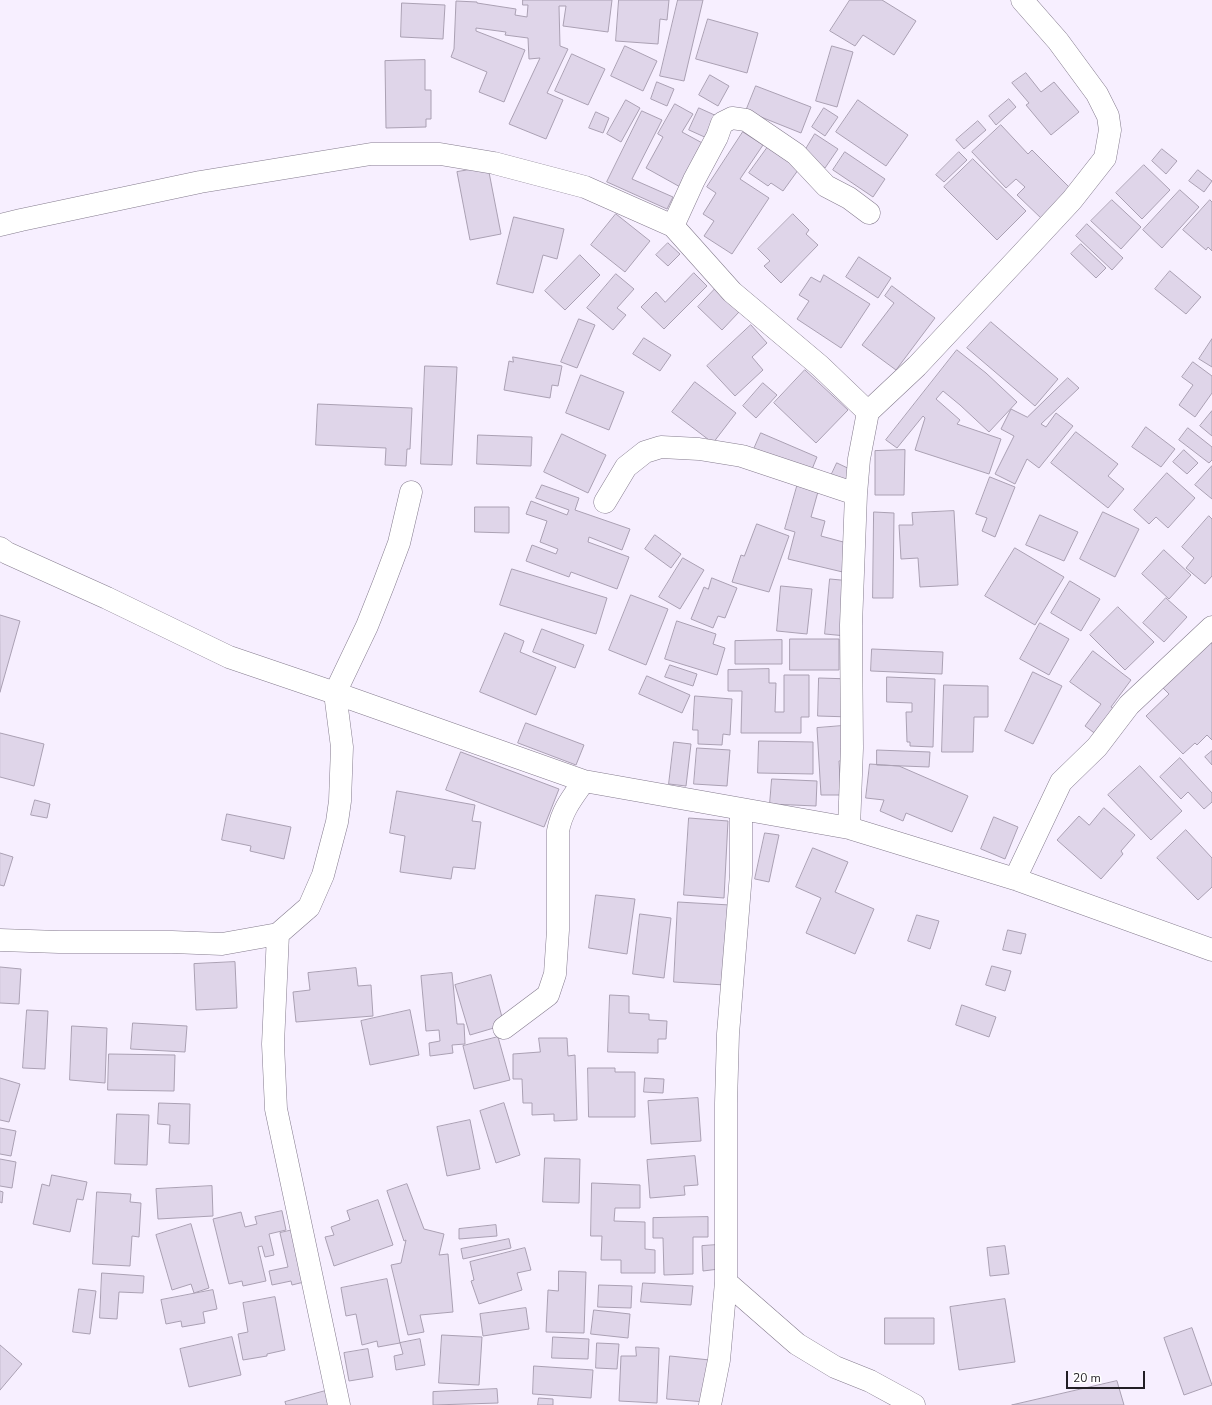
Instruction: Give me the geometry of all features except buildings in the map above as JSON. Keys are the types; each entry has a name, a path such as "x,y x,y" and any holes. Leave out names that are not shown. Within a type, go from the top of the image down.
{"street":[{"path":"849,828 852,748 851,624 856,494 859,459 868,412 917,366 1020,256 1072,200 1105,158 1110,130 1108,116 1097,94 1058,41 1022,0"},
{"path":"673,226 694,180 717,138 722,123 732,118 746,120 796,154 826,186 849,198 869,213"},
{"path":"0,225 200,182 371,154 440,154 494,163 585,187 673,226 732,292 820,366 868,412"},
{"path":"605,502 626,467 645,452 661,447 699,449 742,456 856,494"},
{"path":"0,940 222,944 278,934 309,907 323,875 337,822 340,801 342,747 335,692 367,626 384,583 399,543 411,492"},
{"path":"0,548 7,553 107,598 229,657 335,692 584,781 849,828 1015,879 1212,950"},
{"path":"1015,879 1061,782 1097,748 1129,705 1212,627"},
{"path":"504,1028 548,995 555,974 558,930 558,831 560,819 566,807 584,781"},
{"path":"710,1405 719,1360 726,1282 726,1095 728,1034 741,874 741,810"},
{"path":"278,934 273,1044 276,1109 339,1405"},
{"path":"726,1282 796,1344 836,1367 870,1381 914,1405"}]}
